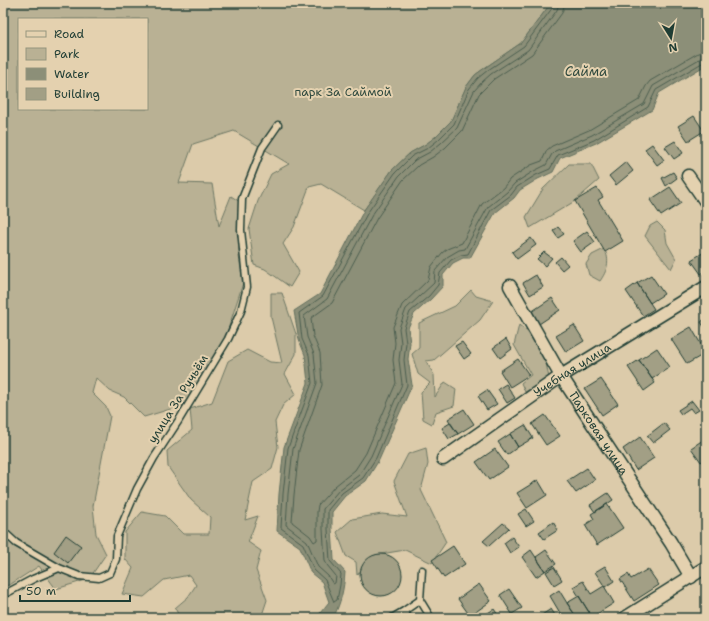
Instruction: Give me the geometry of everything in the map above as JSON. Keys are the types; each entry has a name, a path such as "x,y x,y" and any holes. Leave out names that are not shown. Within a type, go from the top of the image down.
{"street":[{"path":"688,176 706,202"},
{"name":"Парковая улица","path":"510,286 561,376 666,536 691,577"},
{"name":"Учебная улица","path":"443,459 561,376 706,287"},
{"path":"625,618 706,567"}],"lane":[{"name":"улица За Ручьём","path":"59,568 79,576 98,578 110,573 116,559 118,536 137,489 154,458 228,339 242,311 247,287 241,230 242,199 262,148 278,125"},
{"path":"3,531 16,543 59,568"},
{"path":"3,595 33,579 59,568"},
{"path":"422,570 420,600 431,618"},
{"path":"392,618 420,600"},
{"path":"404,611 408,618"}],"green space":[{"name":"парк За Саймой","path":"3,3 551,3 521,43 475,75 466,87 451,121 435,137 410,153 392,170 364,210 321,184 309,187 294,227 283,244 299,272 290,287 265,269 254,265 249,229 258,201 271,174 289,164 234,131 193,144 179,183 212,184 219,226 231,196 240,202 238,215 239,256 243,283 222,348 184,405 144,417 124,397 110,391 96,378 92,393 106,407 110,416 93,506 96,534 106,554 89,579 56,589 39,566 11,584 3,587"},
{"path":"569,164 591,164 599,180 575,201 530,228 526,217 543,189"},
{"path":"657,222 665,230 667,243 676,259 671,269 645,236 650,226"},
{"path":"604,249 608,261 605,273 600,281 589,275 586,264 592,255"},
{"path":"471,290 476,296 493,301 480,320 434,360 426,361 434,375 435,397 445,382 456,389 454,406 436,412 432,424 423,419 421,392 430,383 418,374 412,354 419,348 419,323 455,306"},
{"path":"271,293 282,293 296,334 296,354 285,374 296,394 283,405 275,422 278,447 272,469 253,482 245,520 258,516 248,542 261,551 256,570 267,600 261,618 180,618 175,608 188,597 196,585 189,575 164,580 144,597 122,594 133,568 125,559 125,532 142,512 165,516 183,534 209,534 210,517 191,500 168,467 167,451 192,430 190,409 212,402 228,361 247,350 270,362 282,363 271,317"},
{"path":"519,325 529,333 546,363 549,378 525,392 521,383 531,375 514,345"},
{"path":"426,448 428,464 421,490 446,542 432,563 405,550 375,555 357,575 356,562 346,556 337,532 352,519 382,514 407,517 394,481 408,454"}],"water":[{"name":"Сайма","path":"551,3 706,3 706,65 659,93 652,110 596,143 560,158 553,172 520,190 514,198 495,213 470,258 463,258 453,263 443,275 443,286 414,314 408,328 410,343 408,359 412,385 379,460 366,481 345,496 332,512 334,560 345,572 344,584 342,596 333,618 316,618 329,602 322,582 311,573 300,547 277,531 284,447 308,383 305,355 299,340 294,311 320,294 364,210 392,170 410,153 435,137 451,121 466,87 475,75 521,43"}],"building":[{"path":"694,116 704,131 688,141 678,126"},
{"path":"675,141 683,153 674,159 665,147"},
{"path":"652,144 664,160 657,165 645,149"},
{"path":"626,162 633,171 616,185 609,176"},
{"path":"673,172 677,178 666,186 662,178"},
{"path":"670,187 681,203 661,216 650,200"},
{"path":"597,188 603,197 598,200 623,241 605,252 575,201"},
{"path":"558,227 564,234 558,238 553,231"},
{"path":"587,231 595,242 581,252 573,241"},
{"path":"531,238 536,245 517,259 512,252"},
{"path":"706,251 706,271 701,274 691,260"},
{"path":"544,252 552,258 545,266 537,259"},
{"path":"561,257 568,265 562,270 555,262"},
{"path":"536,275 543,287 530,295 523,283"},
{"path":"651,275 664,294 650,303 637,283"},
{"path":"637,283 654,309 643,316 626,291"},
{"path":"552,298 560,310 539,324 531,312"},
{"path":"706,318 706,330 701,322"},
{"path":"574,325 584,341 566,352 556,336"},
{"path":"691,327 706,353 687,364 671,339"},
{"path":"506,339 512,349 500,358 493,348"},
{"path":"462,342 471,354 464,359 455,346"},
{"path":"657,348 670,367 652,379 639,360"},
{"path":"518,359 529,375 510,387 500,371"},
{"path":"639,360 655,383 644,391 628,367"},
{"path":"601,379 618,404 602,415 585,389"},
{"path":"506,384 515,398 507,403 498,389"},
{"path":"487,390 497,404 487,410 478,396"},
{"path":"692,401 699,410 694,413 690,408 681,414 678,410"},
{"path":"464,409 474,424 458,434 448,419"},
{"path":"545,415 560,436 546,445 532,424"},
{"path":"450,423 458,434 449,439 442,428"},
{"path":"664,423 670,430 653,443 647,436"},
{"path":"525,425 533,438 518,447 510,434"},
{"path":"510,434 518,447 507,455 498,442"},
{"path":"640,437 654,458 636,470 623,449"},
{"path":"706,438 706,459 701,462 691,448"},
{"path":"495,449 508,467 489,480 476,462"},
{"path":"587,468 595,480 576,493 567,481"},
{"path":"538,480 547,495 527,508 517,493"},
{"path":"608,493 613,500 595,512 590,505"},
{"path":"607,504 623,528 597,545 585,525 594,519 591,514"},
{"path":"526,509 534,521 526,526 518,514"},
{"path":"553,522 558,530 544,539 539,532"},
{"path":"503,523 509,528 489,546 483,541"},
{"path":"66,535 81,546 68,563 54,552"},
{"path":"512,537 519,547 510,553 504,543"},
{"path":"453,546 465,564 444,578 432,560"},
{"path":"531,550 545,571 536,577 522,557"},
{"path":"546,550 556,564 545,571 536,557"},
{"path":"381,554 396,560 402,575 396,590 381,596 366,590 360,575 366,560"},
{"path":"605,566 614,581 605,587 595,572"},
{"path":"554,567 562,580 554,585 546,572"},
{"path":"648,569 659,585 634,601 620,579 628,574 631,579"},
{"path":"583,581 591,594 604,586 614,603 592,617 573,587"},
{"path":"479,584 491,601 470,616 458,599"},
{"path":"509,589 522,608 512,614 500,595"},
{"path":"559,590 577,618 563,618 550,596"},
{"path":"579,596 592,617 577,618 567,603"},
{"path":"494,609 500,618 480,618"},
{"path":"551,609 557,618 537,618"}]}
